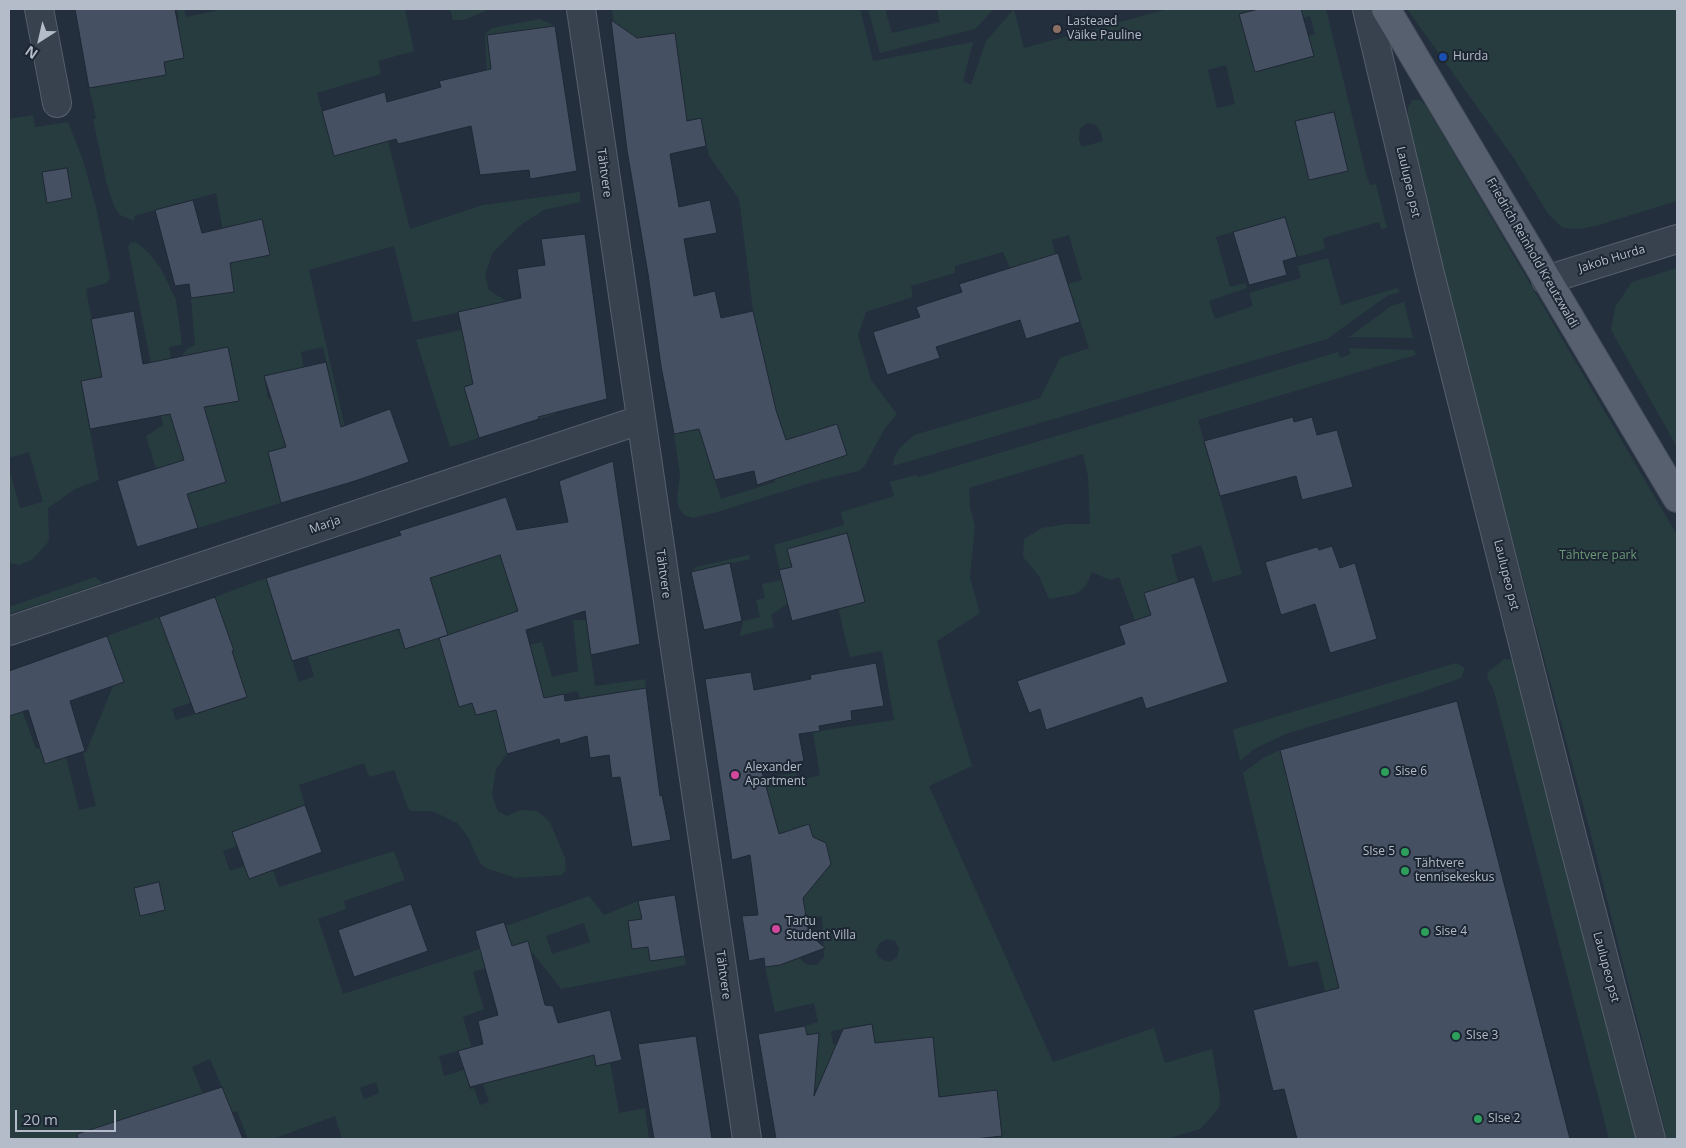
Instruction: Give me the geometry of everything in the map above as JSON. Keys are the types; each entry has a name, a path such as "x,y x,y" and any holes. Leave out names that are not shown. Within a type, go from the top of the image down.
{"main road":[{"name":"Friedrich Reinhold Kreutzwaldi","path":"1386,9 1677,498"}],"street":[{"path":"39,9 57,103"},
{"name":"Tähtvere","path":"581,9 747,1139"},
{"name":"Laulupeo pst","path":"1367,9 1431,280 1573,841 1651,1139"},
{"name":"Jakob Hurda","path":"1546,280 1677,239"},
{"name":"Marja","path":"9,631 640,420"}],"green space":[{"path":"177,9 184,9 186,17 224,9 405,9 414,51 378,61 381,74 317,93 334,155 388,141 410,229 483,205 580,192 580,202 544,210 522,224 493,252 485,275 489,290 511,304 550,389 555,414 539,419 530,382 505,374 465,386 479,438 450,447 416,340 462,330 475,309 413,322 394,246 309,270 357,480 353,481 323,347 301,352 304,368 264,377 268,399 273,398 286,447 268,452 281,503 198,528 177,462 156,469 146,436 163,425 128,247 130,243 136,242 149,253 161,269 176,300 182,345 169,347 178,394 192,410 238,401 228,348 181,357 188,348 195,345 191,298 234,291 216,193 134,216 134,221 120,215 114,206 106,181 93,119 96,118 89,88 166,75 164,62 184,58 157,23 179,19","holes":["242,224 269,255 250,259","210,429 226,482 194,492 177,438"]},
{"path":"450,9 490,9 464,20 453,20"},
{"path":"612,9 860,9 873,61 973,42 963,81 971,85 986,41 1014,9 1024,48 1168,9 1259,9 1240,14 1256,72 1314,56 1308,36 1315,34 1310,16 1303,18 1301,9 1326,9 1367,177 1370,185 1376,184 1387,228 1381,229 1379,222 1323,238 1325,249 1297,257 1285,217 1216,237 1230,287 1245,283 1247,288 1209,301 1215,319 1253,306 1249,293 1301,278 1298,266 1328,258 1341,305 1397,288 1400,292 1387,296 1327,339 893,466 894,457 900,448 914,435 1040,398 1060,358 1089,348 1068,284 1082,280 1069,235 1052,240 1056,257 1010,268 1003,252 955,266 955,273 911,286 913,297 866,312 858,335 871,380 897,414 885,428 865,465 859,471 820,480 693,518 684,515 679,508 677,499 680,475 674,434 709,427 683,329 721,317 735,315 710,464 721,499 775,482 774,478 786,440 776,410 753,311 739,199 709,156 701,118 687,120 675,33 634,39 615,35","holes":["1226,65 1235,104 1217,108 1208,70","1334,112 1348,171 1309,180 1295,121","1087,123 1096,125 1103,141 1082,147 1079,140 1080,129"]},
{"path":"868,9 885,9 892,33 940,22 937,9 994,9 975,29 880,53"},
{"path":"1407,9 1677,9 1677,201 1599,225 1580,229 1563,228 1549,215 1513,157"},
{"path":"540,19 555,26 488,35 493,92 458,100 453,78 461,76 470,79 487,75 485,34 492,28"},
{"name":"Tähtvere park","path":"1412,100 1420,100 1426,106 1677,535 1677,1139 1667,1139 1592,839 1426,213 1408,121 1408,108"},
{"path":"33,115 35,127 68,122 83,160 96,207 110,277 107,283 86,289 102,377 81,382 99,480 75,489 48,508 49,541 33,559 20,565 9,563 9,468 20,508 43,502 29,452 9,458 9,119","holes":["67,168 72,198 48,203 42,172"]},
{"path":"1677,268 1677,447 1611,330 1615,307 1632,282"},
{"path":"1404,302 1413,338 1349,337 1391,306"},
{"path":"1349,348 1414,350 1416,355 1198,420 1242,574 1213,582 1201,545 1171,555 1178,582 1152,616 1135,621 1119,577 1110,580 1092,572 1086,586 1076,594 1049,599 1039,576 1023,557 1024,539 1042,528 1067,524 1090,524 1088,476 1083,454 969,488 970,508 975,525 970,578 980,613 937,641 972,766 929,786 1053,1062 1154,1028 1165,1063 1212,1049 1220,1097 1219,1107 1213,1115 1200,1129 1167,1139 975,1139 1002,1136 897,1103 901,1139 876,1139 870,1106 823,1088 769,1098 764,1072 813,1072 805,1026 818,1022 814,1003 775,1012 765,967 800,954 801,960 808,965 817,965 824,957 822,916 806,918 795,877 815,884 831,864 826,843 813,837 809,824 781,834 783,846 769,804 765,778 796,773 798,781 820,775 813,732 894,720 882,651 850,657 838,608 865,601 847,533 787,549 801,601 787,604 771,615 774,627 740,636 743,621 760,617 756,600 765,598 762,584 782,580 774,545 844,525 841,512 894,496 890,482 916,475 919,477 1338,352 1340,358 1351,354","holes":["887,939 895,941 899,949 897,958 888,962 879,958 876,951 880,943","872,1024 874,1038 833,1045 831,1031","933,1037 937,1079 883,1084"]},
{"path":"495,538 518,611 486,655 542,642 552,677 578,671 573,620 586,620 595,686 645,679 647,699 507,754 496,769 492,795 498,811 507,816 521,810 537,811 550,822 565,858 566,870 562,875 516,878 486,868 480,863 468,837 457,823 432,811 411,811 408,808 394,770 369,777 364,763 299,785 305,805 232,832 237,846 223,851 230,871 244,866 249,879 273,870 279,887 394,851 405,880 344,901 346,909 318,919 343,994 510,939 506,926 589,896 604,915 638,901 642,919 629,921 648,947 650,961 685,956 686,965 561,989 533,953 473,972 484,1009 463,1017 477,1067 594,1055 597,1066 610,1062 619,1113 645,1108 649,1139 342,1139 335,1116 273,1139 248,1139 237,1111 174,1126 166,1105 125,1118 131,1139 9,1139 9,674 36,749 40,748 45,764 66,757 79,810 96,806 83,753 86,752 113,686 123,682 107,636 159,617 212,658 234,651 215,597 266,578 299,682 314,676 282,573 364,583 354,550 370,545 405,649 448,634 443,618 413,628 410,563 465,545 472,564 491,558 485,541","holes":["380,608 387,633 344,645","531,650 542,689 528,693 530,701 476,715 472,703","242,685 246,698 176,720 172,709","578,691 582,707 548,697","159,882 165,909 140,916 134,888","584,923 590,942 552,954 546,936","461,1050 466,1070 477,1067 489,1102 480,1105 474,1088 470,1089 464,1070 444,1076 439,1056","210,1059 223,1089 204,1097 192,1067","376,1082 379,1093 364,1099 360,1088"]},
{"path":"749,555 750,559 691,572 696,567"},
{"path":"95,577 103,583 9,614 9,607"},
{"path":"1504,659 1516,660 1640,1139 1609,1139 1494,691 1487,678 1488,672"},
{"path":"1456,663 1465,668 1461,678 1416,694 1286,734 1254,749 1240,761 1233,730 1235,729"},
{"path":"1280,750 1340,991 1326,996 1318,961 1289,967 1243,773 1263,758"}],"building":[{"path":"75,9 175,9 184,58 164,62 166,75 89,88"},
{"path":"1259,9 1301,9 1314,56 1255,72 1239,14"},
{"path":"611,20 637,38 675,33 687,121 701,118 706,146 670,154 679,207 710,200 717,233 684,239 694,296 715,291 721,318 753,311 776,410 786,440 837,424 847,455 757,485 754,471 715,480 699,429 674,434 661,366 627,150"},
{"path":"555,26 577,171 530,179 529,170 480,175 471,126 398,144 396,139 334,156 322,111 385,92 387,102 441,87 439,81 491,69 487,35"},
{"path":"1334,112 1348,171 1309,180 1295,121"},
{"path":"67,168 72,198 47,203 42,172"},
{"path":"193,200 202,233 262,219 270,255 230,263 234,292 191,298 189,284 175,286 155,210"},
{"path":"1285,217 1297,257 1283,261 1287,275 1249,285 1233,232"},
{"path":"585,234 607,399 538,417 539,419 479,438 464,387 473,384 458,312 521,298 517,269 545,265 541,239"},
{"path":"1058,253 1080,322 1026,339 1020,320 936,347 940,358 887,375 873,332 920,317 916,307 962,292 959,284"},
{"path":"134,311 143,364 228,347 239,401 204,407 226,482 187,494 198,528 137,547 117,481 184,460 170,414 90,429 81,381 102,377 91,319"},
{"path":"326,362 341,427 390,409 409,462 355,481 281,503 268,452 286,447 264,376"},
{"path":"1293,417 1294,422 1312,417 1317,435 1337,430 1353,487 1302,500 1296,476 1220,496 1204,441"},
{"path":"613,461 640,644 591,655 585,611 526,630 544,698 564,694 565,701 646,688 660,796 662,795 671,840 632,847 620,777 612,778 609,755 590,758 587,736 560,744 559,739 507,754 496,710 476,715 472,703 459,707 439,638 448,635 405,649 399,629 292,661 266,578 401,535 399,531 506,497 517,530 568,522 559,481","holes":["500,555 518,611 448,635 430,578"]},
{"path":"847,533 865,602 792,621 779,570 792,567 787,549"},
{"path":"1332,546 1340,568 1355,563 1377,639 1330,653 1315,604 1281,615 1265,562 1317,547 1319,550"},
{"path":"730,563 742,621 704,630 691,572"},
{"path":"1194,577 1228,682 1146,709 1142,697 1046,730 1040,709 1029,713 1017,681 1125,644 1119,626 1151,615 1144,593"},
{"path":"215,597 234,651 232,651 247,697 195,714 159,617"},
{"path":"107,636 124,682 70,701 85,751 45,764 28,710 9,716 9,671"},
{"path":"876,663 884,706 851,711 852,720 819,726 820,731 799,734 804,761 761,768 779,834 809,824 813,837 826,843 831,864 803,898 809,934 825,948 780,965 765,967 764,958 749,961 742,916 758,915 750,855 732,860 705,679 751,672 754,690 811,679 810,675"},
{"name":"Tähtvere tennisekeskus","path":"1457,701 1570,1139 1297,1139 1284,1089 1273,1091 1253,1010 1339,988 1280,750"},
{"path":"305,805 322,852 249,879 232,832"},
{"path":"159,882 165,910 140,916 134,888"},
{"path":"675,895 685,956 650,961 648,947 632,949 628,921 642,919 638,901"},
{"path":"411,904 428,951 354,977 338,930"},
{"path":"504,922 512,946 528,941 545,1005 553,1006 558,1023 610,1010 622,1060 596,1066 594,1055 470,1087 458,1051 483,1044 478,1021 498,1015 475,931"},
{"path":"872,1024 875,1043 933,1037 939,1097 997,1090 1002,1136 975,1139 776,1139 758,1034 805,1026 807,1035 819,1033 814,1096 843,1029"},
{"path":"696,1036 712,1139 654,1139 638,1044"},
{"path":"222,1087 243,1139 78,1139 77,1134"}],"place":[{"name":"Lasteaed Väike Pauline","path":"1057,29"},
{"name":"Hurda","path":"1443,57"},
{"name":"Sise 6","path":"1385,772"},
{"name":"Alexander Apartment","path":"735,775"},
{"name":"SIse 5","path":"1405,852"},
{"name":"Tähtvere tennisekeskus","path":"1405,871"},
{"name":"Tartu Student Villa","path":"776,929"},
{"name":"Sise 4","path":"1425,932"},
{"name":"SIse 3","path":"1456,1036"},
{"name":"SIse 2","path":"1478,1119"}]}
